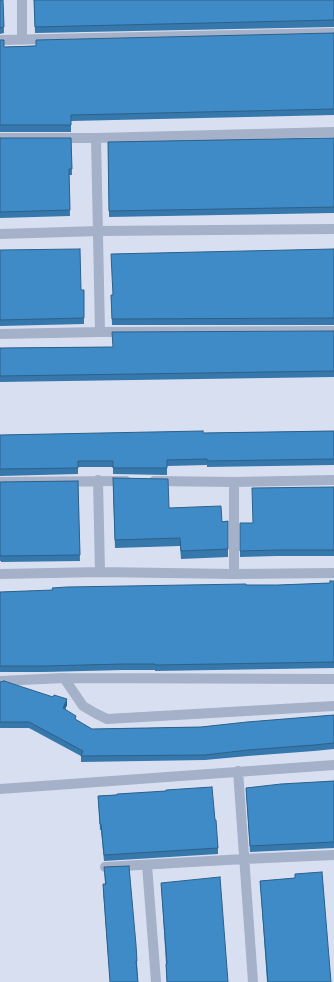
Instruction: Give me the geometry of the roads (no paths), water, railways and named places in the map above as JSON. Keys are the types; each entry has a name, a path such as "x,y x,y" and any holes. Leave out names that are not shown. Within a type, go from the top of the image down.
{"street":[{"path":"22,0 22,40"},
{"path":"0,40 334,33"},
{"path":"0,138 96,138 334,132"},
{"path":"96,138 100,332"},
{"path":"0,234 98,231 334,229"},
{"path":"0,334 334,331"},
{"path":"98,480 100,572"},
{"path":"0,482 98,480 234,482 334,480"},
{"path":"234,482 234,574"},
{"path":"0,574 100,572 234,574 334,573"},
{"path":"64,678 83,706 107,719 334,706"},
{"path":"0,681 64,678 334,679"},
{"path":"0,789 334,765"},
{"path":"238,771 253,982"},
{"path":"105,867 334,855"},
{"path":"147,865 156,982"}]}
